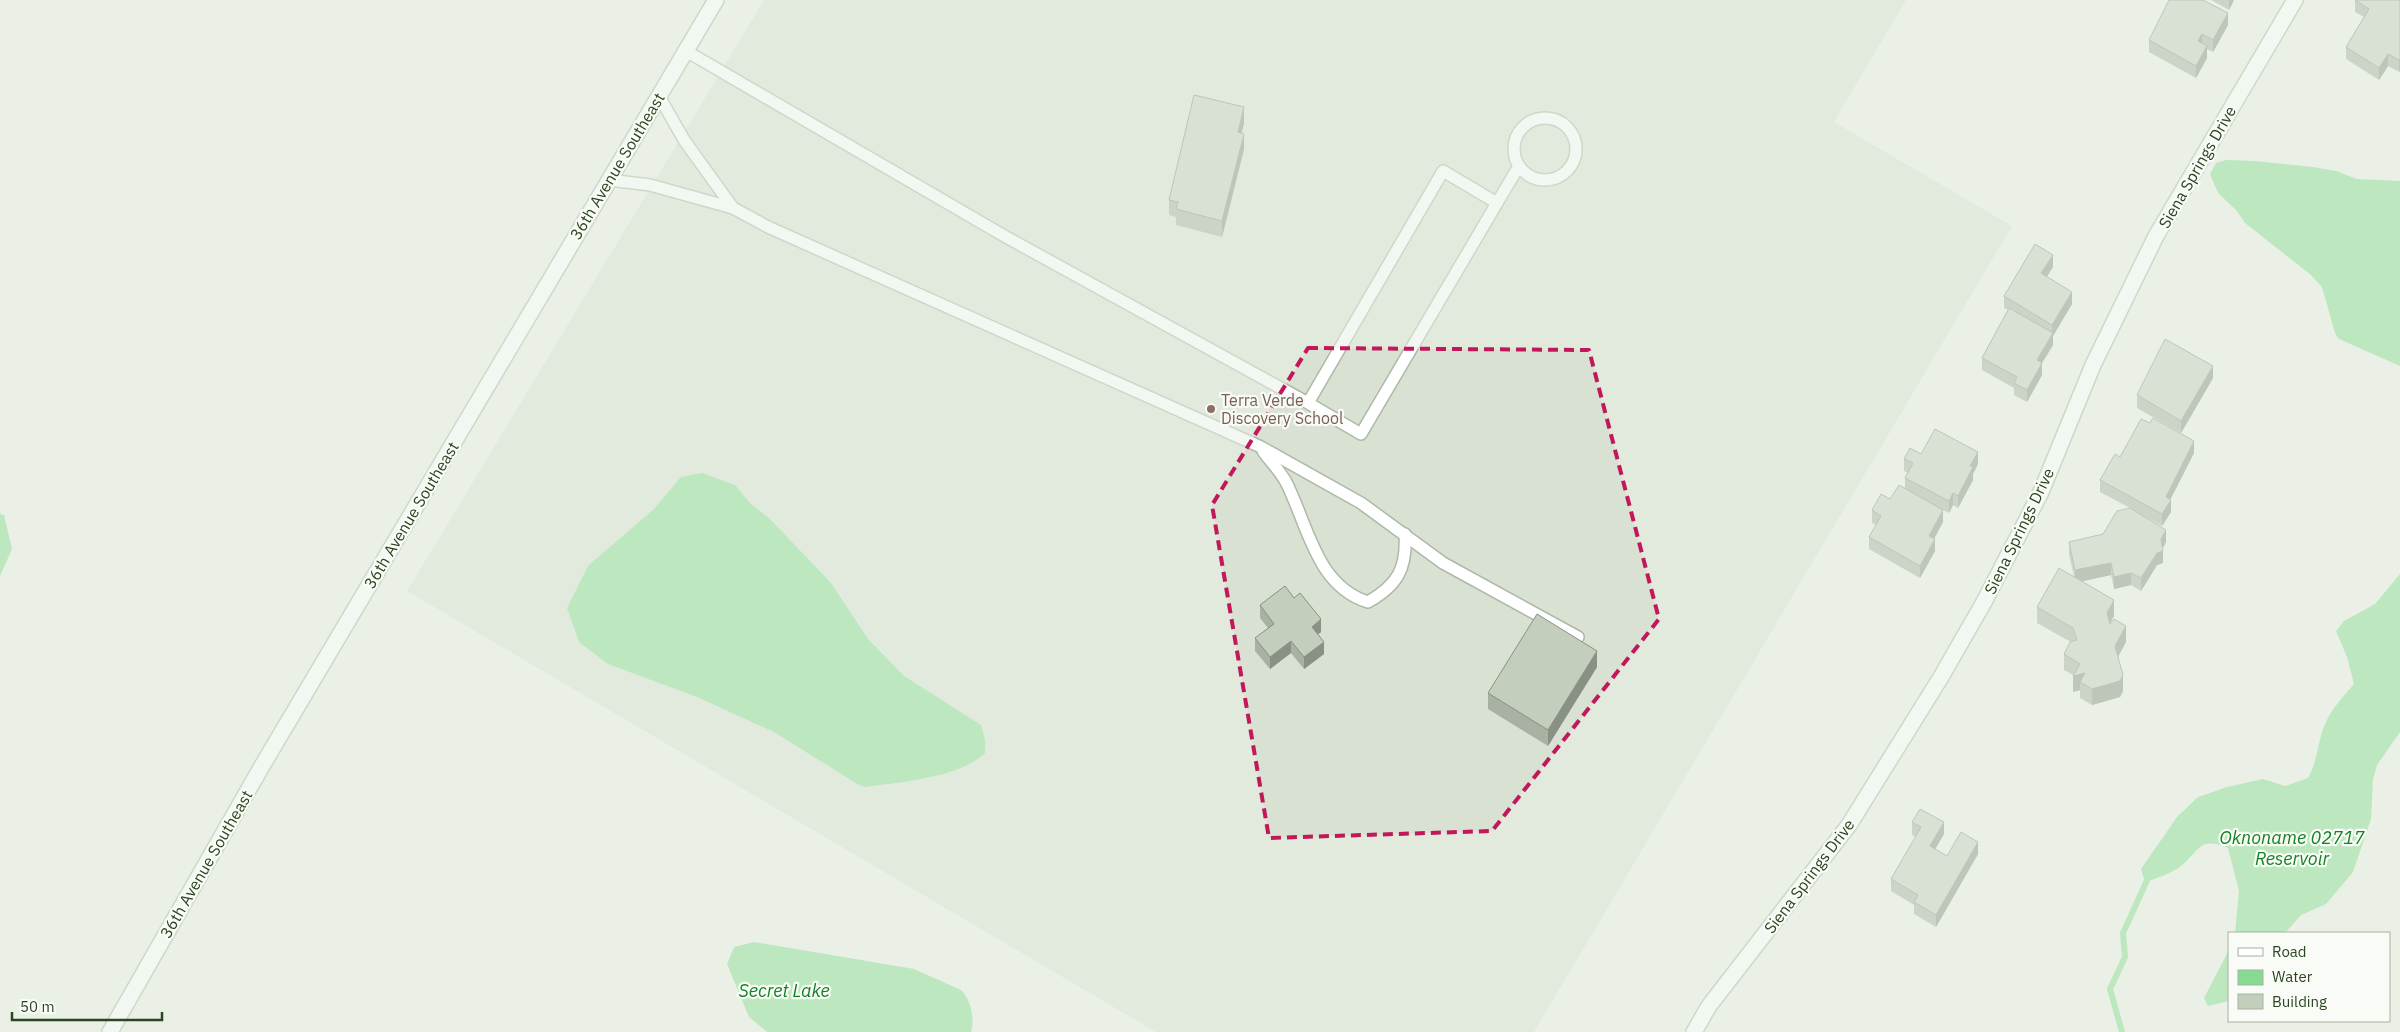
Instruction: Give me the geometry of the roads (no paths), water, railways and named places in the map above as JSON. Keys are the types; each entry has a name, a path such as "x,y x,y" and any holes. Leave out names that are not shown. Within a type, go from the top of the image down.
{"street":[{"name":"36th Avenue Southeast","path":"110,1032 262,766 716,0"},
{"name":"Siena Springs Drive","path":"1694,1032 1709,1006 1849,825 1941,677 1984,602 2041,492 2093,365 2156,236 2295,0"}],"lane":[{"path":"686,51 1006,238 1308,403 1361,434 1519,166 1514,147 1516,137 1530,122 1550,118 1560,122 1574,136 1576,157 1565,174 1550,180 1535,179 1526,174 1519,166"},
{"path":"659,96 684,140 733,208"},
{"path":"1308,403 1443,172 1497,204"},
{"path":"609,180 650,185 733,208 768,227 1260,448 1361,502 1443,563 1578,637"},
{"path":"1260,448 1285,481 1316,554 1335,582 1353,597 1368,602 1383,594 1395,582 1406,554 1405,534"}],"water":[{"path":"2226,160 2313,167 2336,171 2357,179 2400,181 2400,366 2339,339 2335,333 2322,287 2311,275 2245,223 2237,211 2218,193 2210,174 2216,163"},
{"path":"702,473 735,485 750,503 770,519 831,583 868,639 904,676 981,725 985,740 985,753 960,768 928,778 865,787 774,732 697,697 608,664 579,642 567,608 588,566 654,509 681,477"},
{"path":"0,514 4,515 12,549 0,576"},
{"name":"Oknoname 02717 Reservoir","path":"2400,574 2400,732 2377,765 2373,779 2371,819 2353,872 2326,904 2301,915 2286,932 2235,932 2239,891 2228,848 2212,844 2201,846 2177,869 2164,876 2145,882 2141,869 2177,817 2198,797 2227,787 2263,779 2285,786 2308,778 2314,765 2323,729 2338,702 2354,684 2347,657 2336,631 2344,621 2375,604"},
{"name":"Secret Lake","path":"754,942 914,969 961,990 971,1010 973,1021 971,1032 767,1032 749,1017 727,964 734,947"},
{"path":"2228,952 2228,1001 2208,1006 2204,998"}],"waterway":[{"path":"2122,1032 2110,989 2125,957 2123,933 2149,876"}],"place":[{"name":"Terra Verde Discovery School","path":"1211,409"}]}
